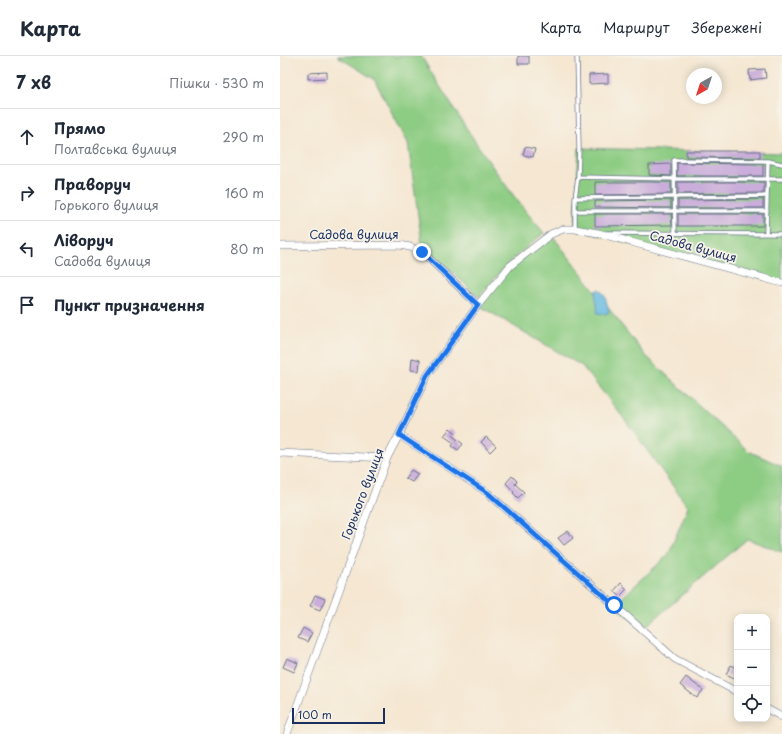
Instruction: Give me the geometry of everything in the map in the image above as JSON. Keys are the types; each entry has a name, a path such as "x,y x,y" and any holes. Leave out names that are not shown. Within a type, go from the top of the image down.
{"street":[{"name":"Горького вулиця","path":"287,734 386,458 399,435 427,376 478,305 510,266 552,234 563,230 575,229 598,233"},
{"name":"Садова вулиця","path":"598,233 782,283"},
{"name":"Садова вулиця","path":"280,246 410,246 422,252 478,305"},
{"path":"399,435 488,493 675,659 734,690"},
{"path":"280,453 386,458"},
{"path":"770,710 782,717"}],"lane":[{"path":"575,229 575,198 578,177 579,148 577,56"},
{"path":"675,233 674,160 768,161 782,164"},
{"path":"766,234 768,161"},
{"path":"578,177 782,179"},
{"path":"575,198 767,196"},
{"path":"575,212 767,211"},
{"path":"598,233 782,234"}],"green space":[{"path":"337,56 421,56 494,169 526,212 544,233 507,264 479,297 422,244 408,143 374,79"},
{"path":"579,148 782,153 782,283 575,229"},
{"path":"551,234 644,354 748,451 782,466 782,552 747,539 642,630 614,605 668,555 688,507 626,421 582,366 478,305 510,266"}],"water":[{"path":"599,289 605,296 609,312 605,314 597,313 596,291"}],"building":[{"path":"518,56 529,56 529,64 518,64"},
{"path":"765,69 766,78 750,80 749,70"},
{"path":"327,72 327,78 308,79 308,73"},
{"path":"608,74 608,83 589,84 589,75"},
{"path":"525,147 535,149 533,157 523,155"},
{"path":"686,151 760,151 760,158 686,157"},
{"path":"677,163 763,164 763,176 677,176"},
{"path":"671,164 671,176 649,175 649,165"},
{"path":"595,182 671,182 671,194 595,195"},
{"path":"678,182 764,182 764,193 678,194"},
{"path":"763,199 763,208 678,208 678,200"},
{"path":"671,200 671,208 595,207 595,201"},
{"path":"595,214 671,214 672,225 595,226"},
{"path":"678,214 763,214 763,226 678,226"},
{"path":"412,358 420,360 419,371 411,370"},
{"path":"450,428 456,433 453,436 463,444 458,450 452,446 454,443 444,436"},
{"path":"486,437 496,446 490,452 481,442"},
{"path":"411,470 418,474 412,482 405,478"},
{"path":"512,476 517,481 515,484 524,492 518,498 506,483"},
{"path":"568,531 573,538 564,545 558,538"},
{"path":"621,583 627,589 620,596 614,591"},
{"path":"315,595 325,599 320,610 310,606"},
{"path":"303,628 312,633 307,642 298,638"},
{"path":"287,658 298,663 294,672 283,667"},
{"path":"731,665 734,666 734,678 726,674"},
{"path":"686,677 703,690 697,698 680,685"}],"route":[{"path":"422,252 478,305 427,376 399,435 488,493 614,605"}]}
